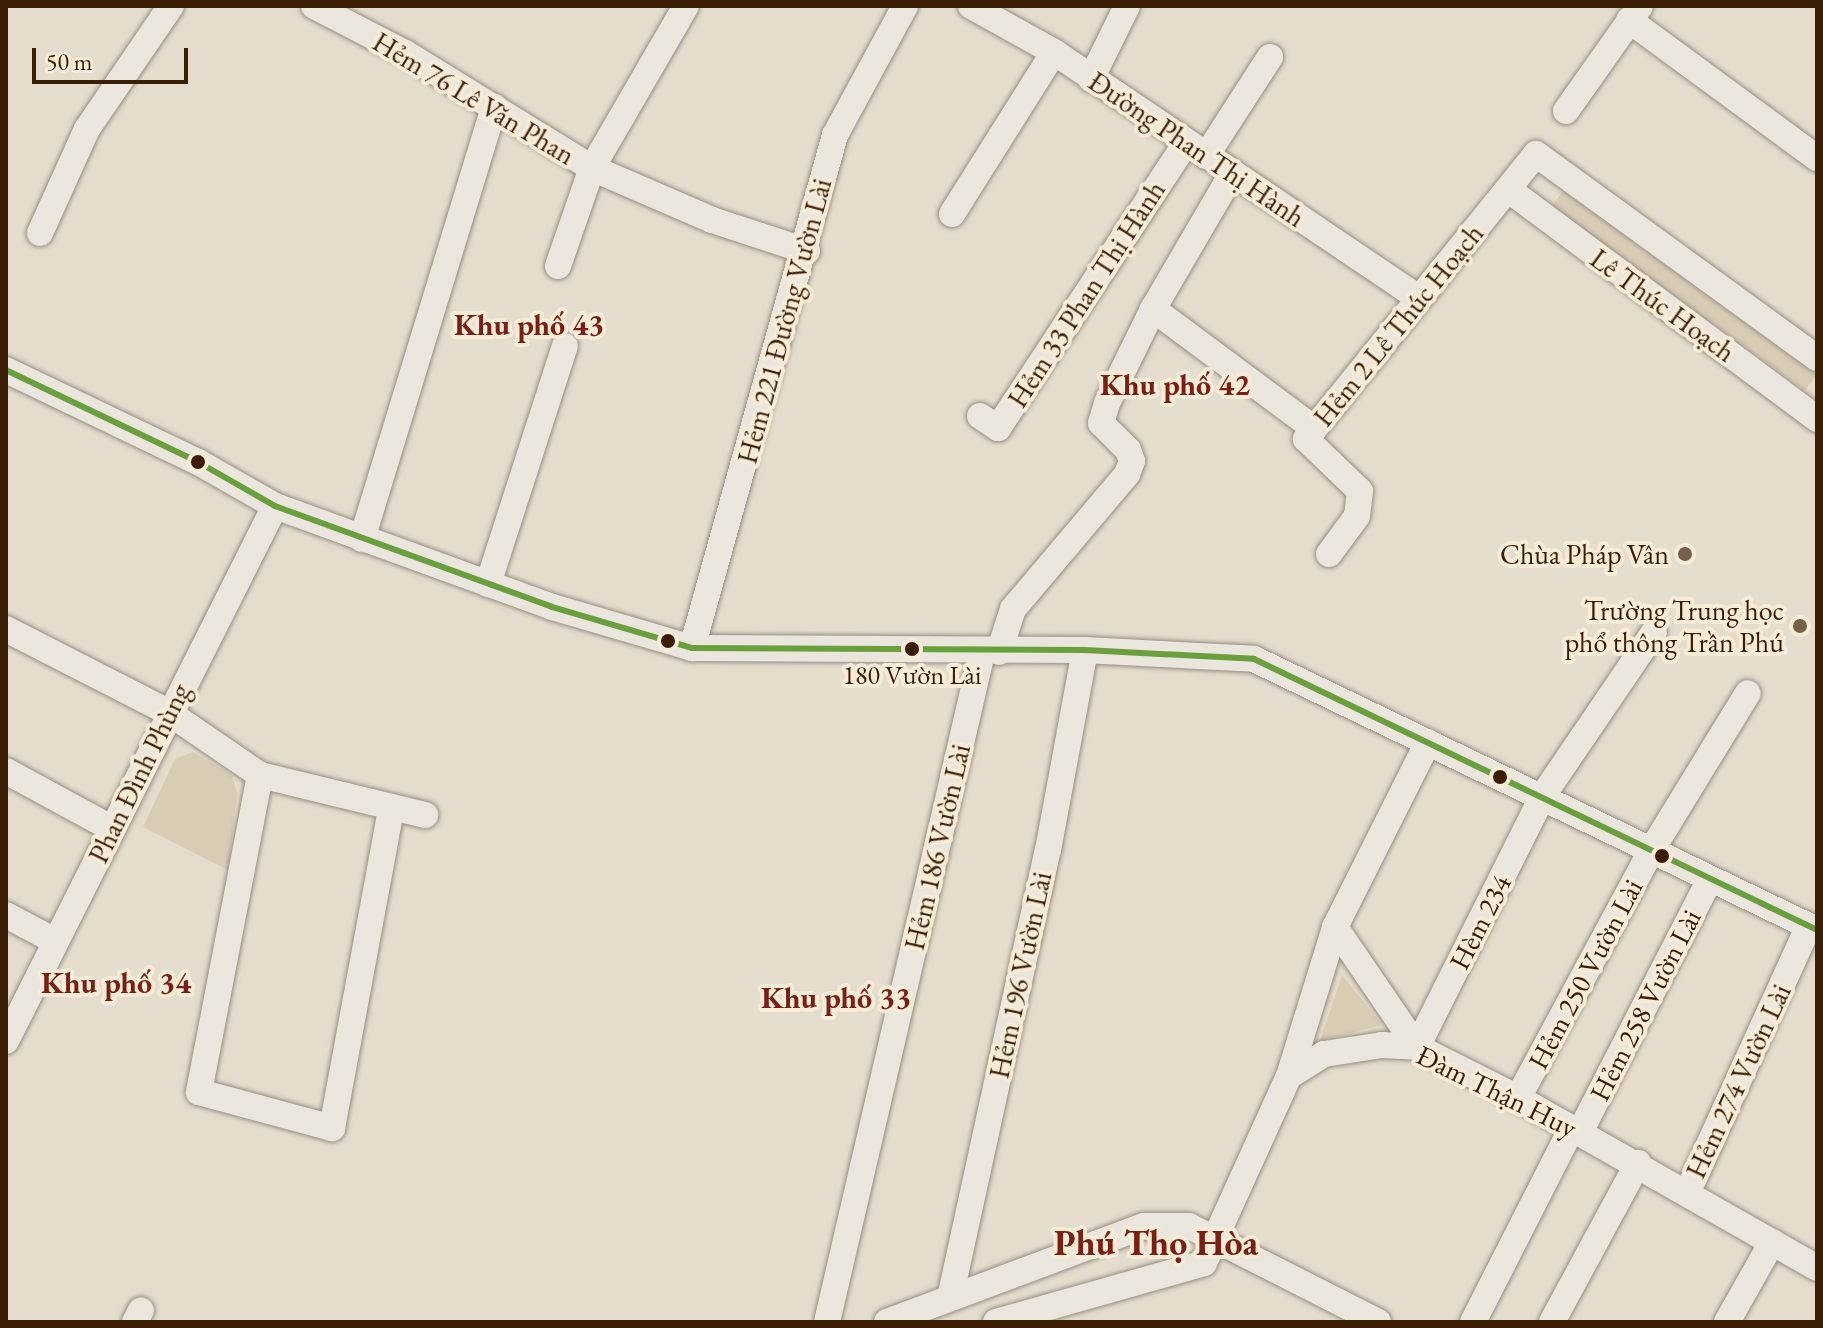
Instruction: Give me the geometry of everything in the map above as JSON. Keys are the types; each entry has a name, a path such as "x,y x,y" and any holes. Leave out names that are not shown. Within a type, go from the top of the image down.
{"street":[{"path":"40,233 87,129 171,6"},
{"name":"Hẻm 76 Lê Văn Phan","path":"314,6 494,107 592,168 712,220 807,251"},
{"path":"558,266 592,168 686,6"},
{"name":"Hẻm 221 Đường Vườn Lài","path":"692,648 807,251 835,135 905,6"},
{"name":"Đường Phan Thị Hành","path":"971,6 1054,52 1419,298"},
{"path":"1091,79 1127,6"},
{"path":"1566,111 1634,13 1817,158"},
{"path":"952,214 1054,52"},
{"path":"1196,149 1270,57"},
{"path":"362,539 494,107"},
{"name":"Hẻm 33 Phan Thị Hành","path":"980,416 998,428 1196,149"},
{"name":"Hẻm 2 Lê Thúc Hoạch","path":"1329,554 1357,516 1360,491 1306,439 1523,171"},
{"name":"Lê Thúc Hoạch","path":"1523,171 1817,358"},
{"name":"Lê Thúc Hoạch","path":"1523,171 1817,419"},
{"path":"1232,174 1153,309 1313,428"},
{"name":"Hẻm 186 Vườn Lài","path":"827,1322 990,653 1013,609 1127,474 1132,461 1128,450 1101,423 1153,309"},
{"path":"488,584 565,346"},
{"path":"6,370 198,462 275,506 488,584 692,648 836,646 990,653 1085,650 1254,659 1813,928"},
{"name":"Phan Đình Phùng","path":"6,1041 168,712 275,506"},
{"path":"6,629 168,712 260,775 391,810 425,815"},
{"name":"Hèm 234","path":"1417,1047 1542,797 1654,632"},
{"name":"Hẻm 196 Vườn Lài","path":"950,1298 1048,850 1085,650"},
{"name":"Hẻm 250 Vườn Lài","path":"1518,1098 1651,851 1748,693"},
{"path":"996,1322 1204,1263 1289,1076 1335,927 1428,742"},
{"path":"6,771 111,828"},
{"path":"260,775 199,1092 332,1128 391,810"},
{"name":"Hẻm 258 Vườn Lài","path":"1473,1322 1710,879"},
{"path":"6,915 55,941"},
{"path":"1335,927 1417,1047"},
{"name":"Hẻm 274 Vườn Lài","path":"1688,1191 1813,928"},
{"name":"Đàm Thận Huy","path":"1289,1076 1324,1054 1382,1045 1417,1047 1638,1163 1817,1268"},
{"path":"1552,1322 1638,1163"},
{"path":"887,1322 1144,1226 1189,1226 1217,1235 1378,1322"},
{"path":"1727,1322 1772,1242"}],"shaded area":[{"path":"1563,191 1816,375 1805,390 1552,206"},
{"path":"193,752 232,775 237,794 228,870 143,827 175,759"},
{"path":"1342,975 1382,1025 1320,1041"}],"transit line":[{"path":"6,370 198,462 275,506 552,607 692,648 1085,650 1254,659 1817,930"}],"place":[{"name":"Chùa Pháp Vân","path":"1685,554"},
{"name":"Trường Trung học phổ thông Trần Phú","path":"1800,626"},
{"name":"180 Vườn Lài","path":"912,649"}],"district":[{"name":"Khu phố 43","path":"529,325"},
{"name":"Khu phố 42","path":"1175,385"},
{"name":"Khu phố 34","path":"116,983"},
{"name":"Khu phố 33","path":"836,998"},
{"name":"Phú Thọ Hòa","path":"1156,1243"}]}
